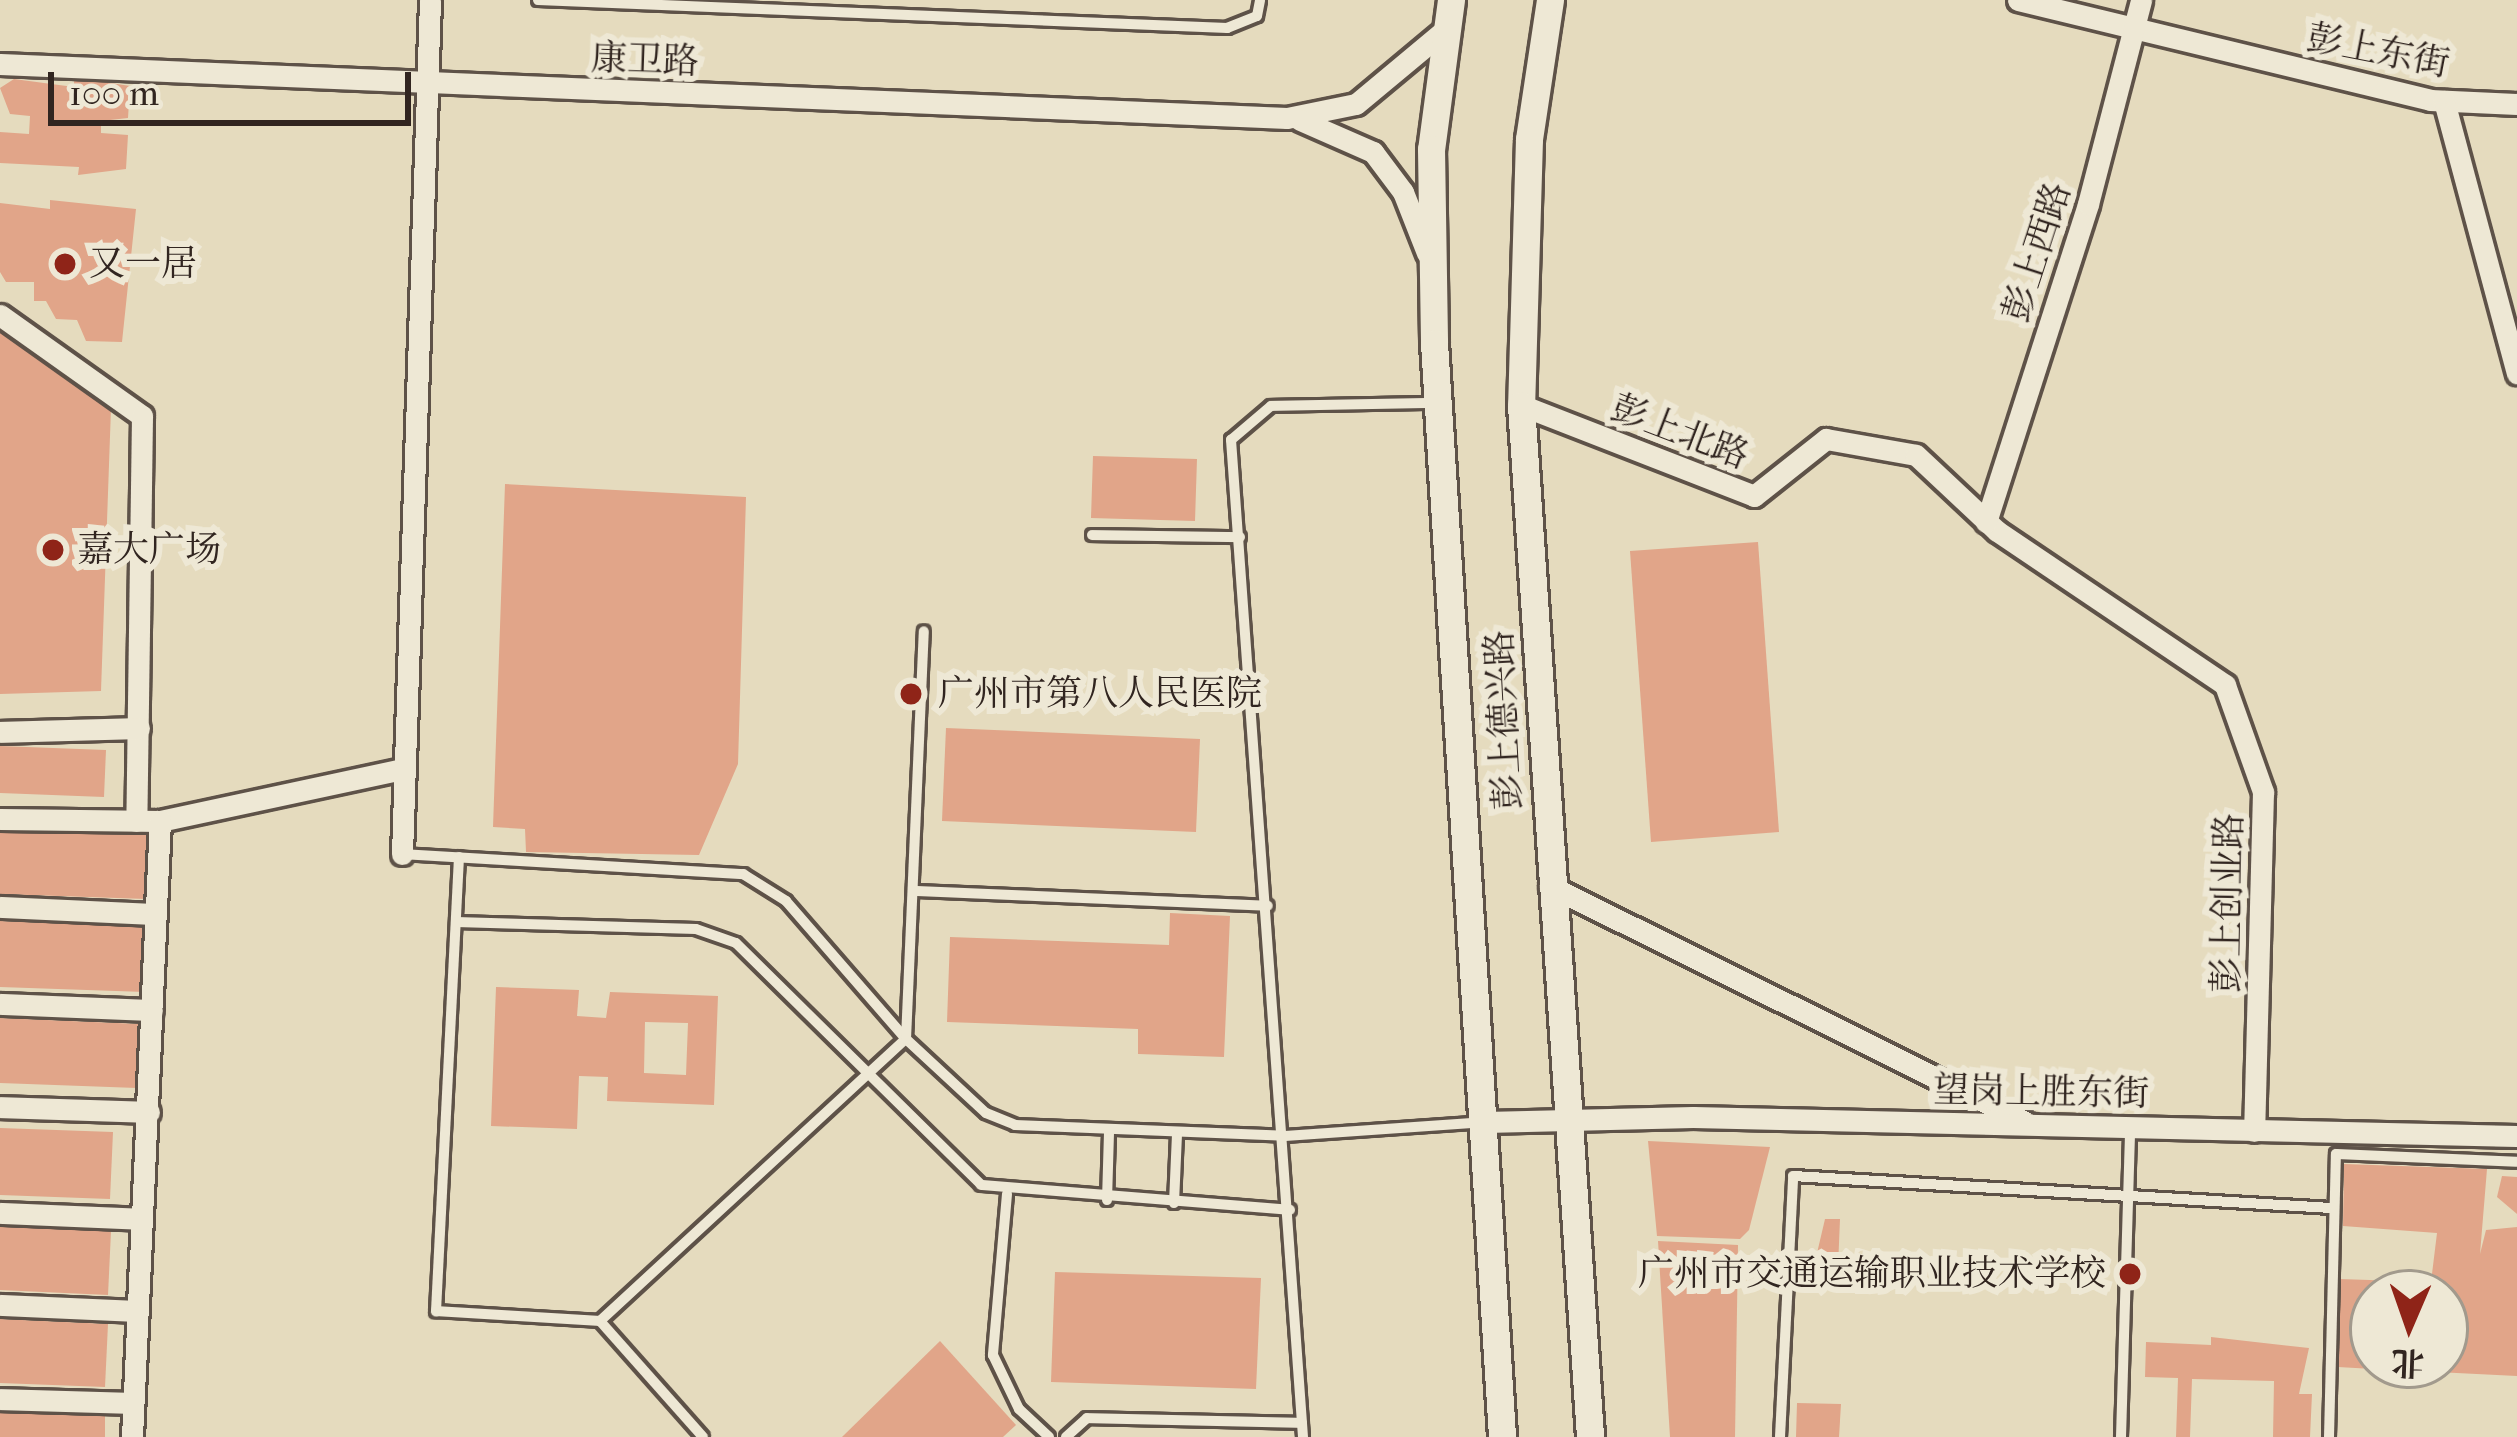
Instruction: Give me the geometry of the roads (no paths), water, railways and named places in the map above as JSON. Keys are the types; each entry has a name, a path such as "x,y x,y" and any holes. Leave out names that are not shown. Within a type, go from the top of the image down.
{"street":[{"path":"402,854 430,0"},
{"name":"彭上德兴路","path":"1451,0 1431,149 1437,403 1502,1437"},
{"name":"彭上德兴路","path":"1550,0 1529,139 1521,405 1564,1118 1591,1437"},
{"name":"彭上东街","path":"2018,0 2444,101 2517,104"},
{"name":"彭上西路","path":"1986,522 2137,31 2141,0"},
{"path":"1287,118 1356,104 1446,29"},
{"name":"康卫路","path":"0,64 1287,118"},
{"path":"2444,101 2517,373"},
{"path":"1287,118 1373,152 1403,192 1433,269"},
{"path":"0,315 142,416 136,821"},
{"name":"彭上北路","path":"1521,405 1754,496 1826,439 1916,454 1986,522"},
{"name":"彭上创业路","path":"1986,522 2225,685 2263,792 2254,1131"},
{"path":"0,732 139,728"},
{"path":"0,819 160,821 403,769"},
{"path":"132,1437 160,821"},
{"path":"1550,886 2031,1125"},
{"path":"0,907 154,914"},
{"path":"0,1004 152,1010"},
{"path":"0,1107 149,1112"},
{"name":"望岗上胜东街","path":"1485,1121 1564,1118 2517,1136"},
{"path":"0,1213 141,1219"},
{"path":"0,1305 138,1311"},
{"path":"0,1399 132,1403"}],"lane":[{"path":"538,0 1227,28 1257,16 1260,0"},
{"path":"922,16 928,0"},
{"path":"1066,1437 1087,1418 1303,1430 1286,1136 1231,440 1271,406 1437,403"},
{"path":"1092,535 1240,537"},
{"path":"600,1322 906,1039 924,631"},
{"path":"402,854 742,874 786,901 906,1039 997,1120 1109,1131 1286,1136 1485,1121"},
{"path":"459,857 436,1311 600,1322 703,1437"},
{"path":"916,891 1268,906"},
{"path":"456,922 720,935 753,956 958,1171 1007,1194 1290,1210"},
{"path":"2121,1437 2130,1127"},
{"path":"1107,1199 1109,1131"},
{"path":"1174,1203 1177,1134"},
{"path":"2329,1437 2331,1208 2336,1154 2517,1162"},
{"path":"1780,1437 1793,1176 2331,1208"},
{"path":"1007,1194 993,1355 1019,1409 1048,1437"}],"place":[{"name":"又一居","path":"65,264"},
{"name":"嘉大广场","path":"53,550"},
{"name":"广州市第八人民医院","path":"911,694"},
{"name":"广州市交通运输职业技术学校","path":"2130,1274"}]}
